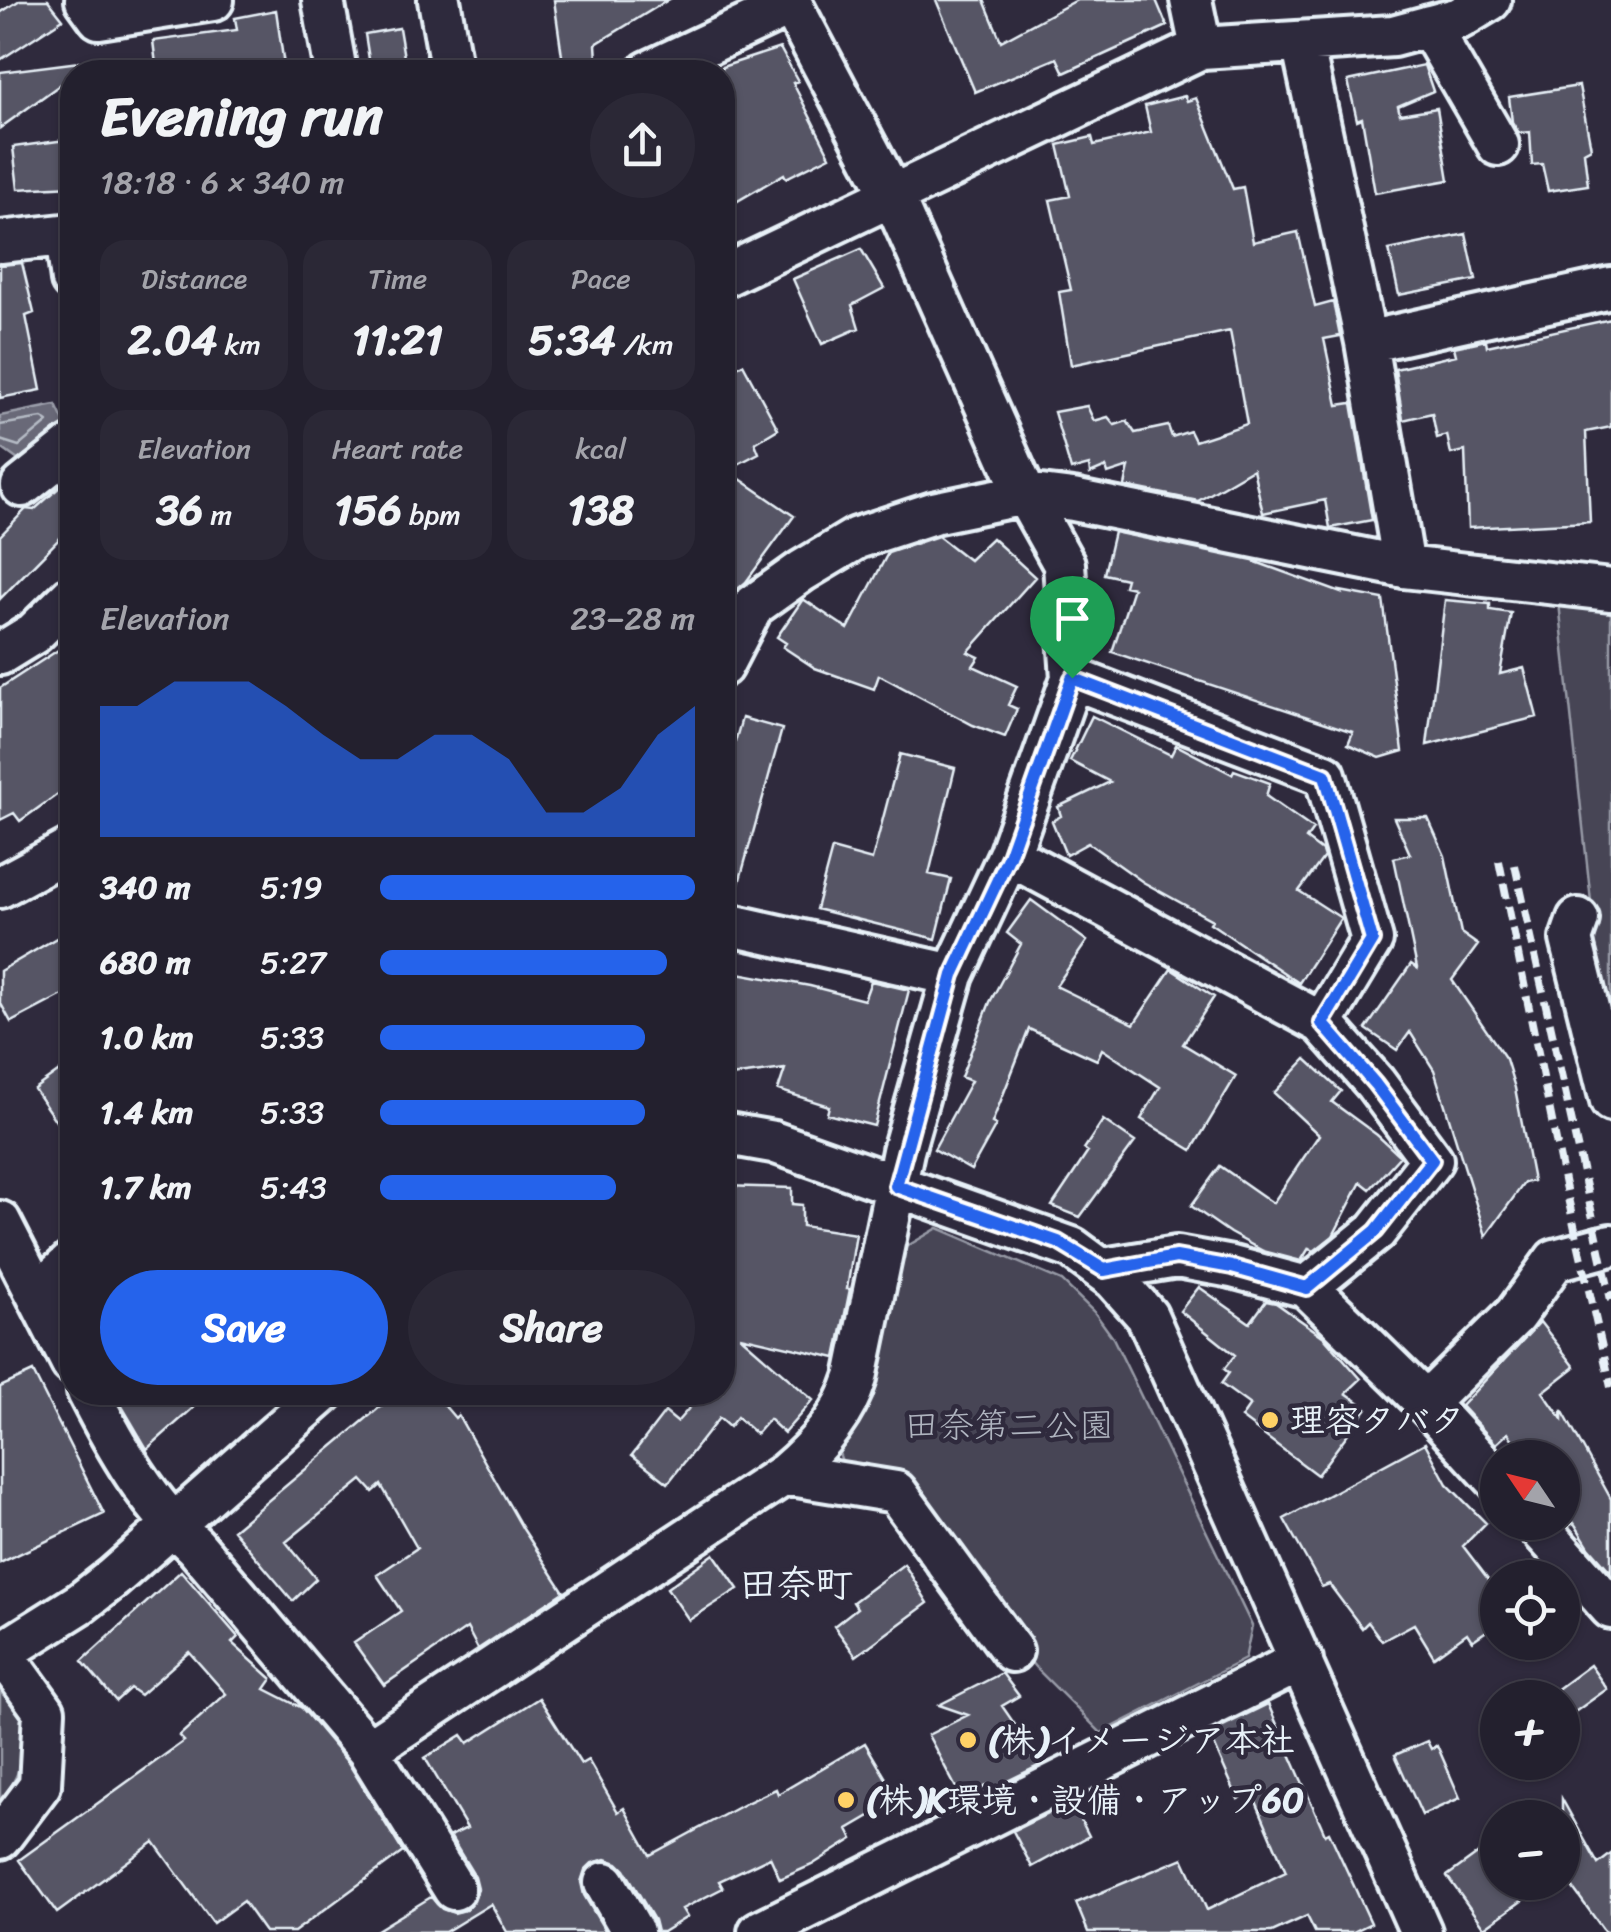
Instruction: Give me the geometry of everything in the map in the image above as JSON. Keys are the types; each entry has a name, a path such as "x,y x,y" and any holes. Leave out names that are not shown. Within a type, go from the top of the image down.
{"street":[{"path":"86,0 99,18 213,0"},
{"path":"323,0 334,60"},
{"path":"439,0 450,60"},
{"path":"1192,0 1201,48"},
{"path":"735,272 1201,48 1393,36 1460,18 1490,0"},
{"path":"368,1750 785,1474 845,1409 896,1186 953,975 1009,856 1072,678 1064,564 1025,494 894,197 790,2 672,60"},
{"path":"1430,26 1498,144"},
{"path":"1302,42 1366,342 1404,567"},
{"path":"0,242 60,235"},
{"path":"1366,342 1611,288"},
{"path":"22,486 60,456"},
{"path":"738,598 802,571 857,538 933,513 1025,494 1073,500 1404,567 1611,590"},
{"path":"0,654 34,632 60,607"},
{"path":"1072,678 1325,775 1372,940 1322,1023"},
{"path":"0,887 60,854"},
{"path":"1009,856 1322,1023 1375,1084 1432,1160 1376,1231 1307,1288"},
{"path":"1578,919 1571,940 1605,1053 1611,1101"},
{"path":"735,927 953,975"},
{"path":"735,1135 773,1142 1058,1242 1104,1270 1132,1295 1148,1316 1420,1932"},
{"path":"0,1222 60,1339"},
{"path":"1426,1402 1514,1315 1555,1260 1611,1246"},
{"path":"1104,1270 1176,1257 1232,1267 1307,1288 1426,1402 1480,1462"},
{"path":"37,1294 60,1273"},
{"path":"94,1405 110,1437 171,1524 195,1546 368,1750 454,1889"},
{"path":"0,1838 40,1786 44,1710 2,1654 81,1603 309,1405"},
{"path":"785,1474 896,1492 1012,1651"},
{"path":"1550,1540 1611,1608"},
{"path":"758,1932 799,1922 1302,1660"},
{"path":"606,1883 633,1932"}],"green space":[{"path":"1557,584 1611,592 1611,1030 1605,1032"},
{"name":"田奈第二公園","path":"938,1228 1062,1281 1095,1313 1113,1338 1252,1626 1245,1659 1101,1733 1035,1667 899,1502 846,1473 839,1453 877,1386 904,1248"},
{"path":"0,1692 23,1713 24,1739 19,1770 0,1802"}],"water":[{"path":"56,405 60,428 18,460 0,447 0,416"}],"building":[{"path":"20,0 48,0 63,19 0,60 0,13"},
{"path":"554,0 668,0 596,44 597,60 563,60"},
{"path":"936,0 984,0 1001,41 1077,0 1156,0 1167,26 1064,73 1057,58 975,92"},
{"path":"276,10 283,60 155,60 153,41 237,30 235,18"},
{"path":"399,28 404,60 369,60 365,34"},
{"path":"780,48 830,156 786,178 784,174 735,202 735,63"},
{"path":"60,64 60,85 0,128 0,72"},
{"path":"1424,65 1433,91 1398,106 1400,114 1437,108 1449,180 1375,193 1362,118 1357,120 1348,81"},
{"path":"1579,86 1591,148 1584,152 1588,185 1548,191 1542,164 1532,165 1530,132 1519,133 1512,122 1509,97"},
{"path":"1185,96 1187,101 1196,98 1233,189 1243,187 1253,242 1298,232 1315,307 1333,302 1340,336 1324,339 1338,405 1352,403 1372,520 1330,528 1325,500 1263,513 1253,469 1198,501 1125,486 1129,467 1108,474 1106,467 1090,474 1089,465 1071,470 1054,412 1087,406 1094,421 1108,417 1115,425 1127,421 1135,433 1168,426 1172,437 1190,431 1195,441 1247,424 1230,331 1071,365 1059,292 1071,290 1050,200 1070,196 1058,145 1092,137 1094,145 1151,132 1145,106"},
{"path":"60,141 60,187 18,189 13,147"},
{"path":"1466,234 1476,280 1399,295 1389,250"},
{"path":"861,249 884,288 852,305 859,328 822,344 793,279"},
{"path":"22,263 34,313 26,316 41,390 0,398 0,265"},
{"path":"1611,319 1611,427 1586,432 1590,522 1468,528 1465,451 1451,454 1447,435 1437,438 1432,413 1403,420 1395,369 1456,355 1454,347 1486,340 1487,346"},
{"path":"743,364 778,429 755,443 759,453 735,466 735,368"},
{"path":"735,475 794,516 735,591"},
{"path":"60,487 60,538 0,599 0,536 26,509 34,510"},
{"path":"1114,532 1253,561 1341,593 1383,599 1403,751 1380,758 1348,744 1353,732 1112,652 1133,588 1124,586 1126,579 1104,574"},
{"path":"938,536 969,560 992,538 1035,577 968,652 979,657 973,666 1017,686 1008,705 1017,709 1005,737 973,725 879,675 874,689 815,668 783,647 786,643 777,637 803,599 848,629 888,553"},
{"path":"1445,600 1490,604 1490,610 1511,613 1500,674 1524,668 1537,717 1427,745"},
{"path":"60,649 60,793 20,821 14,813 0,820 0,688"},
{"path":"1092,716 1171,755 1176,745 1232,774 1234,770 1270,783 1266,796 1313,829 1306,839 1324,857 1299,891 1341,918 1299,983 1210,923 1212,920 1143,882 1088,843 1066,855 1052,821 1061,816 1058,807 1110,782 1070,761"},
{"path":"742,718 782,729 735,897 735,742"},
{"path":"900,754 955,768 929,874 951,879 936,939 816,909 832,849 872,860"},
{"path":"1394,818 1428,818 1445,856 1461,933 1478,945 1452,980 1506,1059 1515,1088 1533,1181 1524,1183 1486,1236 1434,1070 1410,1032 1397,1050 1366,1029 1411,964 1417,968 1394,858 1410,854"},
{"path":"1031,900 1087,941 1056,986 1134,1024 1171,969 1214,997 1183,1044 1236,1076 1192,1150 1141,1119 1160,1087 1102,1049 1097,1060 1029,1029 992,1123 996,1125 971,1170 934,1149 971,1081 961,1077 990,1002 1021,944 1007,933"},
{"path":"60,936 60,996 11,1022 0,1002 0,971"},
{"path":"735,972 864,1000 871,981 909,990 874,1126 827,1114 829,1106 778,1090 785,1069 735,1075"},
{"path":"1306,1059 1341,1091 1332,1102 1400,1156 1370,1189 1361,1182 1333,1236 1314,1251 1309,1248 1301,1261 1263,1251 1191,1206 1220,1166 1273,1203 1319,1135 1274,1093"},
{"path":"60,1071 60,1127 34,1089"},
{"path":"1103,1120 1135,1142 1080,1217 1052,1206 1088,1152 1084,1149"},
{"path":"735,1186 792,1188 792,1204 802,1205 802,1226 856,1234 836,1358 740,1336 813,1400 784,1433 769,1419 756,1434 737,1417 729,1427 719,1418 668,1483 632,1455 665,1412 677,1422 692,1405 735,1405"},
{"path":"1199,1287 1250,1323 1266,1301 1276,1303 1324,1337 1361,1379 1346,1393 1367,1408 1317,1475 1241,1418 1250,1405 1221,1384 1229,1373 1224,1369 1235,1355 1180,1311"},
{"path":"1540,1322 1575,1367 1543,1392 1562,1419 1562,1410 1579,1440 1513,1440 1508,1433 1500,1440 1492,1440 1461,1406"},
{"path":"33,1372 104,1514 0,1563 0,1387"},
{"path":"121,1405 196,1405 147,1449"},
{"path":"382,1405 444,1405 455,1418 458,1415 564,1592 478,1649 467,1628 384,1685 354,1643 401,1611 377,1575 417,1548 381,1485 373,1492 362,1480 286,1542 316,1579 293,1601 233,1530"},
{"path":"1425,1443 1447,1484 1480,1517 1480,1529 1463,1546 1480,1568 1480,1635 1472,1641 1467,1633 1434,1657 1414,1624 1382,1641 1368,1622 1362,1628 1329,1584 1322,1587 1284,1519"},
{"path":"1580,1443 1611,1499 1611,1572 1580,1533"},
{"path":"714,1554 738,1589 689,1620 667,1588"},
{"path":"904,1564 928,1603 856,1656 834,1626 857,1608 853,1602"},
{"path":"181,1571 238,1637 232,1643 272,1679 265,1689 302,1708 349,1764 403,1852 294,1932 265,1932 243,1901 213,1923 154,1842 57,1913 19,1860 184,1741 179,1736 226,1694 189,1652 140,1695 130,1688 116,1701 82,1661"},
{"path":"1590,1665 1607,1689 1580,1708 1580,1680 1570,1680"},
{"path":"1002,1673 1019,1696 1002,1706 1042,1764 962,1799 928,1735 968,1715 939,1705"},
{"path":"539,1698 581,1764 588,1760 618,1812 624,1808 650,1855 746,1803 776,1789 778,1794 865,1743 894,1792 885,1797 889,1805 848,1829 853,1839 812,1865 780,1879 770,1857 719,1881 723,1888 682,1909 687,1917 663,1932 657,1932 625,1870 606,1859 592,1863 581,1882 584,1895 606,1932 507,1932 491,1904 445,1932 374,1932 431,1897 442,1909 454,1913 466,1910 474,1901 478,1889 475,1877 450,1836 467,1828 425,1758 462,1735 468,1743"},
{"path":"1268,1704 1325,1834 1329,1832 1371,1923 1353,1932 1315,1932 1307,1916 1272,1932 1088,1932 1076,1903 1183,1858 1207,1910 1286,1872 1252,1792 1238,1799 1209,1733"},
{"path":"1427,1741 1431,1749 1437,1745 1460,1798 1422,1815 1395,1755"},
{"path":"1072,1802 1089,1836 1032,1867 1013,1831"},
{"path":"1580,1832 1598,1864 1611,1854 1611,1932 1605,1932 1580,1898"},
{"path":"1480,1852 1480,1900 1523,1900 1484,1928 1447,1876"}],"railway":[{"path":"1499,861 1611,1387"},
{"path":"1515,865 1611,1300"}],"place":[{"name":"理容タバタ","path":"1270,1420"},
{"name":"(株)イメージア本社","path":"968,1740"},
{"name":"(株)K環境・設備・アップ60","path":"846,1800"}],"district":[{"name":"田奈町","path":"796,1584"}],"route":[{"path":"1072,678 1325,775 1372,940 1322,1023 1375,1084 1432,1160 1376,1231 1307,1288 1232,1267 1176,1257 1104,1270 1058,1242 896,1186 953,975 1009,856 1072,678"}]}
